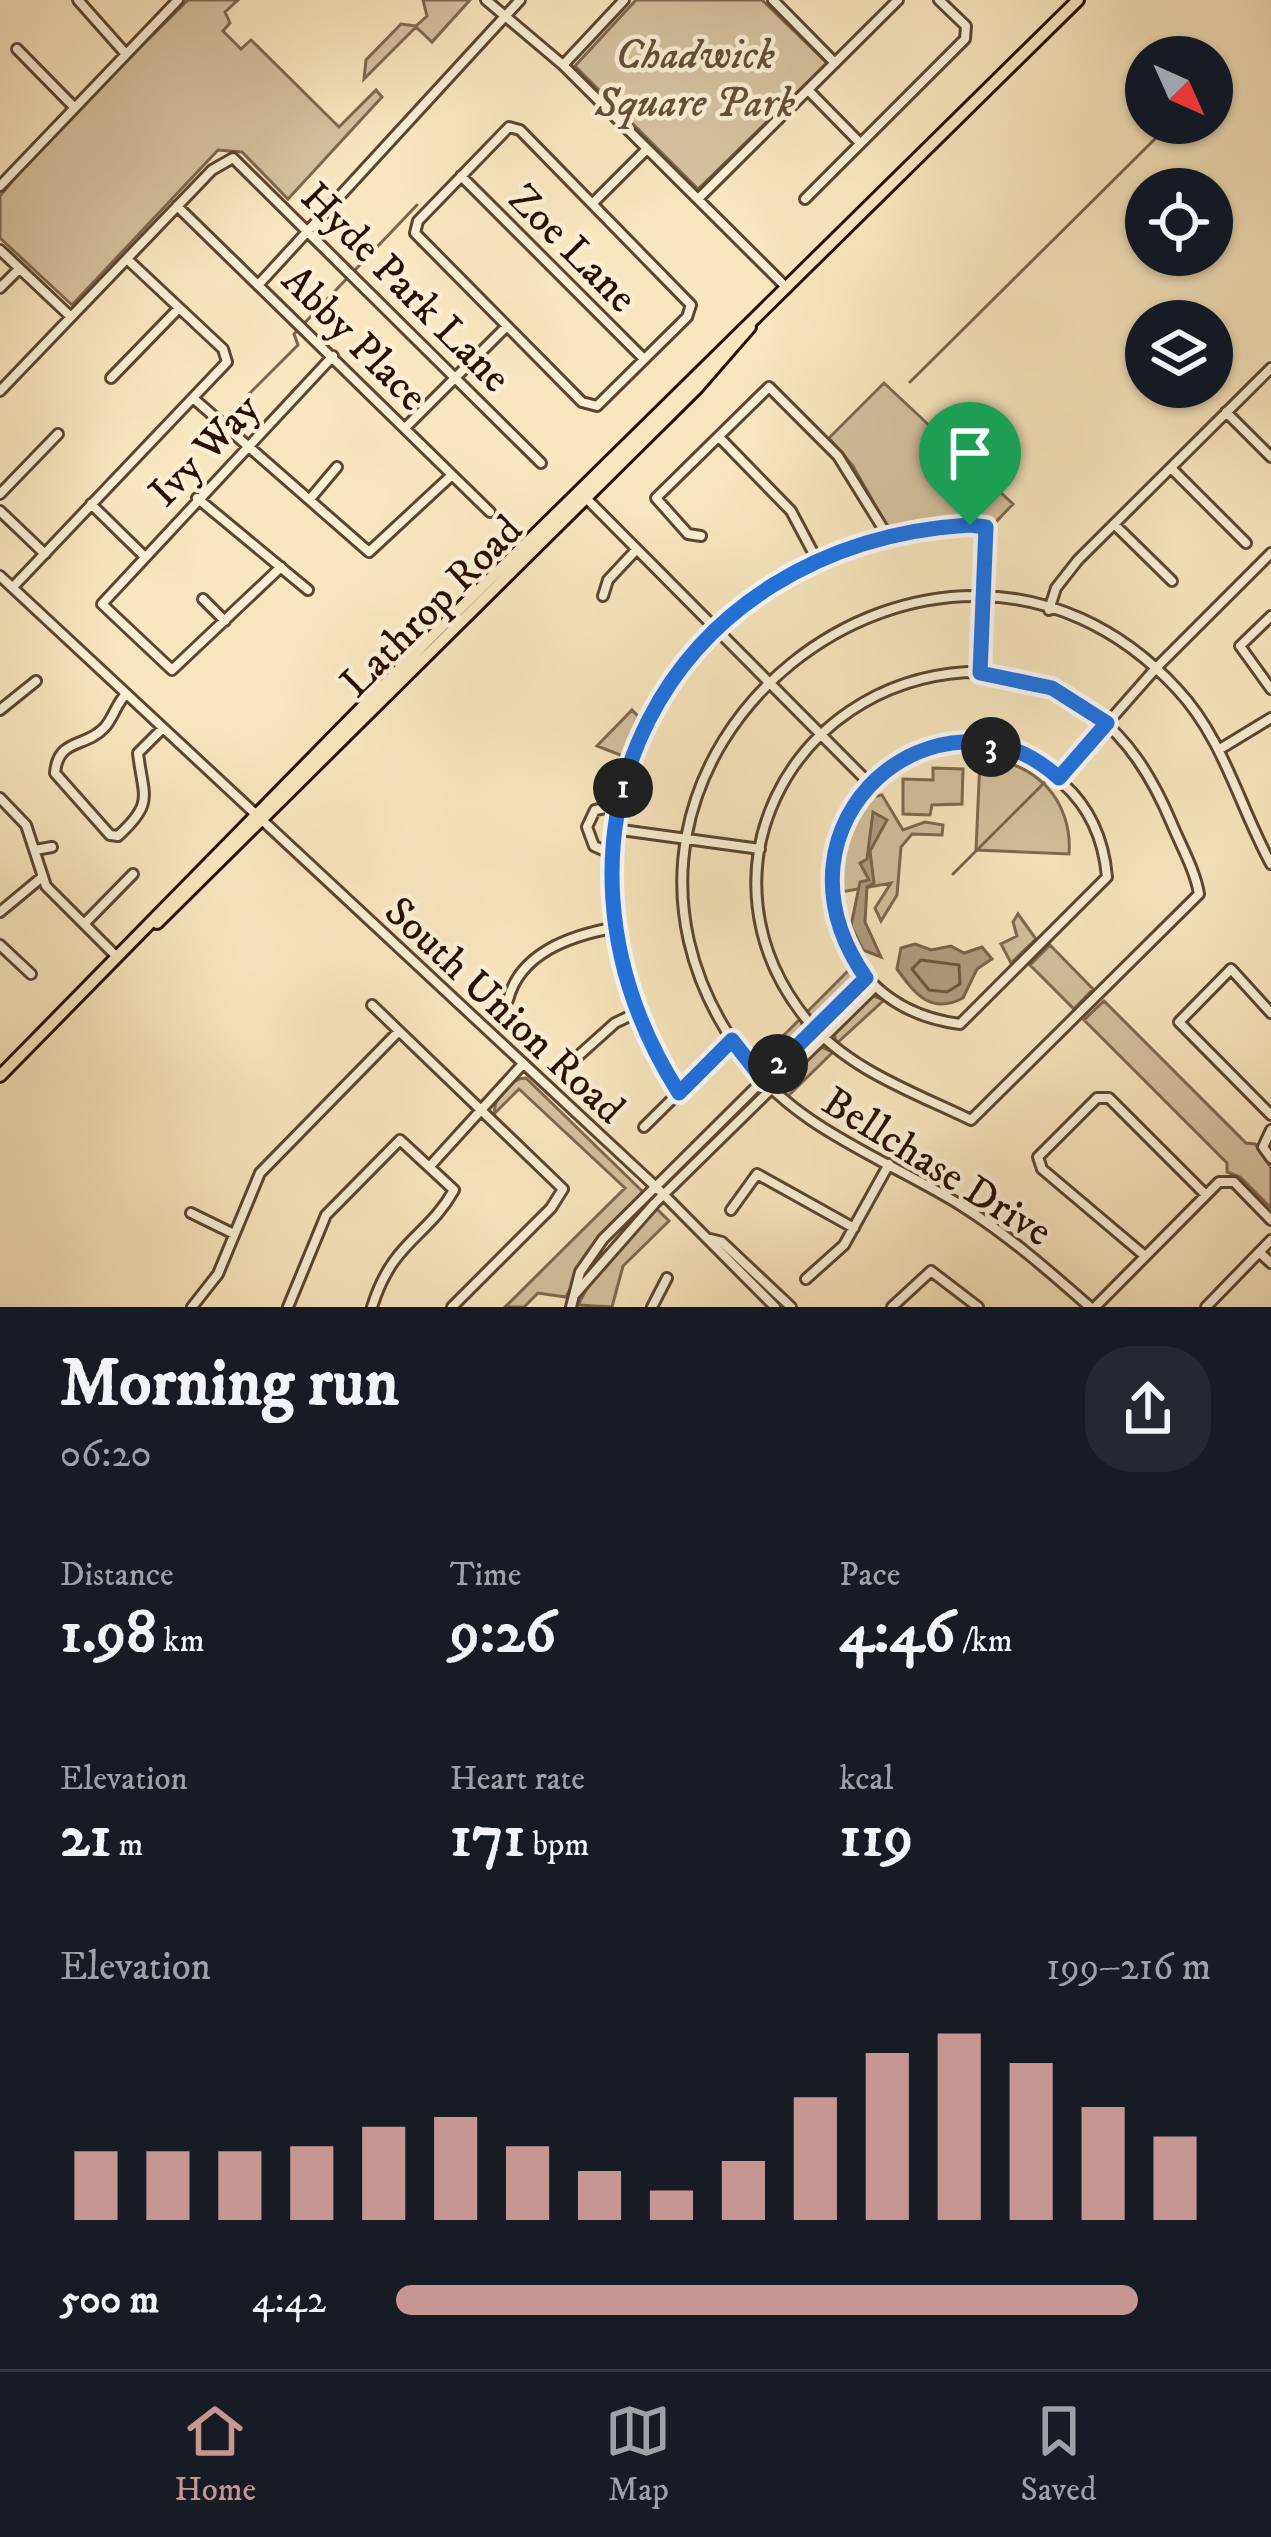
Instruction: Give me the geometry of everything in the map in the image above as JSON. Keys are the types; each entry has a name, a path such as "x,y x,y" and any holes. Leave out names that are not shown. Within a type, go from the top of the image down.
{"main road":[{"name":"Lathrop Road","path":"0,1076 1078,0"}],"street":[{"path":"78,0 124,53"},
{"path":"0,186 178,0"},
{"path":"485,0 563,65 788,289"},
{"path":"260,283 520,0"},
{"path":"563,65 624,0"},
{"path":"698,199 898,0"},
{"path":"805,199 965,39 967,29 939,0"},
{"path":"779,2 835,62"},
{"path":"17,49 73,105"},
{"path":"808,90 860,142"},
{"path":"516,128 691,305 675,329 593,407 414,230 461,176 503,129 516,128"},
{"path":"592,203 647,149"},
{"name":"Hyde Park Lane","path":"177,206 227,158 237,160 541,463"},
{"name":"Zoe Lane","path":"461,176 644,359"},
{"path":"0,391 177,206"},
{"name":"Abby Place","path":"177,206 490,512"},
{"path":"0,250 71,317"},
{"path":"13,587 227,362 223,350 127,259"},
{"path":"0,289 19,269"},
{"path":"111,378 179,308"},
{"path":"405,428 507,326"},
{"name":"Ivy Way","path":"225,621 172,670 106,610 103,599 333,356"},
{"path":"1049,610 1063,577 1271,368"},
{"path":"701,536 688,534 655,501 770,387 838,456 887,535"},
{"path":"193,398 366,550 373,552 388,539 452,475"},
{"path":"1226,412 1271,457"},
{"path":"0,494 58,434"},
{"path":"719,437 790,512 817,560"},
{"path":"310,499 337,467"},
{"path":"1171,468 1246,543"},
{"path":"582,495 871,784"},
{"path":"197,497 308,590"},
{"path":"91,504 143,555"},
{"path":"0,511 45,554"},
{"path":"1114,524 1172,581"},
{"path":"679,1093 634,1014 612,928 610,853 617,806 667,690 716,631 754,596 817,560 887,535 986,527 980,673"},
{"path":"603,596 608,580 636,550"},
{"path":"1059,778 1156,668 1271,553"},
{"path":"203,599 225,621 281,567"},
{"name":"South Union Road","path":"0,576 521,1066 791,1307"},
{"name":"Bellchase Drive","path":"1093,1307 1011,1239 889,1164 819,1128 772,1090 732,1040 703,988 687,925 687,840 712,759 767,680 823,638 862,619 933,601 982,599 1049,610 1108,633 1156,668 1220,749 1271,864"},
{"path":"1271,616 1240,646 1271,689"},
{"path":"980,673 1052,688 1107,723 1154,783 1199,894 970,1120 859,1066 815,1028 780,978 768,950 759,914 760,849 778,790 820,733 842,713 890,687 942,674 980,673"},
{"path":"0,710 36,681"},
{"path":"126,694 104,729 62,751 55,773 110,836 118,836 141,815 147,784 138,753 163,728"},
{"path":"1220,749 1271,718"},
{"path":"966,745 1025,756 1059,778 1102,839 1107,877 959,1024 911,1010 875,986 840,936 830,890 836,842 851,808 871,784 918,754 966,745"},
{"path":"2,802 26,825 41,878 118,958"},
{"path":"610,853 593,846 587,827 595,810 617,806"},
{"path":"614,829 760,849"},
{"path":"35,850 52,847"},
{"path":"84,924 133,874"},
{"path":"0,912 41,878"},
{"path":"508,1000 518,977 551,947 612,928"},
{"path":"0,945 31,974"},
{"path":"1271,1013 1231,969 1180,1022 1271,1115"},
{"path":"660,1191 866,978"},
{"path":"571,1307 580,1272 603,1239 772,1090 875,986"},
{"path":"372,1005 563,1189 551,1208 452,1307"},
{"path":"576,1058 615,1023 634,1014"},
{"path":"192,1307 212,1284 267,1164 399,1031"},
{"path":"644,1127 732,1040"},
{"path":"431,1165 521,1066"},
{"path":"1145,1256 1040,1164 1039,1156 1103,1097 1206,1195"},
{"path":"1271,1130 1263,1144 1271,1158"},
{"path":"288,1307 326,1215 400,1140 454,1190 382,1274 373,1305 384,1307"},
{"path":"806,1279 828,1264 854,1228 889,1164"},
{"path":"731,1210 757,1174 854,1228"},
{"path":"1093,1307 1206,1195 1228,1180 1271,1220"},
{"path":"191,1213 234,1234"},
{"name":"South Union Road","path":"710,1239 712,1248 775,1307"},
{"path":"1206,1307 1271,1240"},
{"path":"1259,1252 1271,1264"},
{"path":"892,1307 931,1271 978,1307"},
{"path":"652,1307 667,1278"}],"green space":[{"path":"188,0 238,0 225,12 230,23 223,31 241,49 251,40 339,127 376,90 382,97 288,199 242,152 218,150 72,305 0,238 0,196 43,144"},
{"path":"423,0 470,0 432,42 416,27 364,79 366,60 401,24 416,26 427,16"},
{"name":"Chadwick Square Park","path":"636,0 762,0 827,63 698,189 575,66"},
{"path":"884,383 1013,504 992,526 978,518 887,526 853,466 829,438"},
{"path":"632,710 645,723 628,758 597,746"},
{"path":"980,759 1017,766 1046,786 1064,816 1069,854 976,850"},
{"path":"933,768 963,769 962,804 932,805 930,815 903,814 903,779 933,780"},
{"path":"882,795 903,830 925,822 943,825 942,835 912,834 901,847 897,895 881,921 875,908 891,883 841,892 840,879 852,831 871,797"},
{"path":"1018,914 1036,939 1011,963 1001,944 1017,936 1013,922"},
{"path":"1050,945 1093,989 1074,1009 1030,965"},
{"path":"852,967 856,982 819,1018 810,1018 807,1012"},
{"path":"871,995 884,1000 836,1044 834,1031"},
{"path":"1104,1001 1246,1143 1255,1144 1271,1168 1271,1208 1240,1177 1227,1172 1227,1163 1084,1020"},
{"path":"800,1019 805,1033 768,1070 759,1070 755,1064"},
{"path":"819,1046 833,1052 787,1097 781,1085"},
{"path":"526,1078 643,1192 591,1248 566,1297 538,1293 524,1307 505,1307 625,1188 519,1089 495,1113 504,1090"},
{"path":"656,1208 669,1221 623,1266 612,1307 578,1305 600,1264"}],"water":[{"path":"873,812 887,820 870,851 874,883 867,887 865,922 881,957 863,950 851,926 860,882 869,880 860,863 867,859"},
{"path":"915,944 931,950 951,946 964,953 982,947 992,959 977,969 963,998 933,1003 917,994 897,969 901,948"}],"waterway":[{"path":"910,382 1150,144"},
{"path":"204,439 298,345 294,334 417,205"},
{"path":"953,874 1090,737"}],"route":[{"path":"970,525 986,527 987,541 980,673 1052,688 1107,723 1059,778 1025,756 997,747 966,745 918,754 876,779 844,821 831,868 831,903 840,936 866,978 763,1080 732,1040 679,1093 634,1014 612,928 610,853 617,806 646,728 697,649 754,596 787,575 834,551 877,537 970,525"}]}
